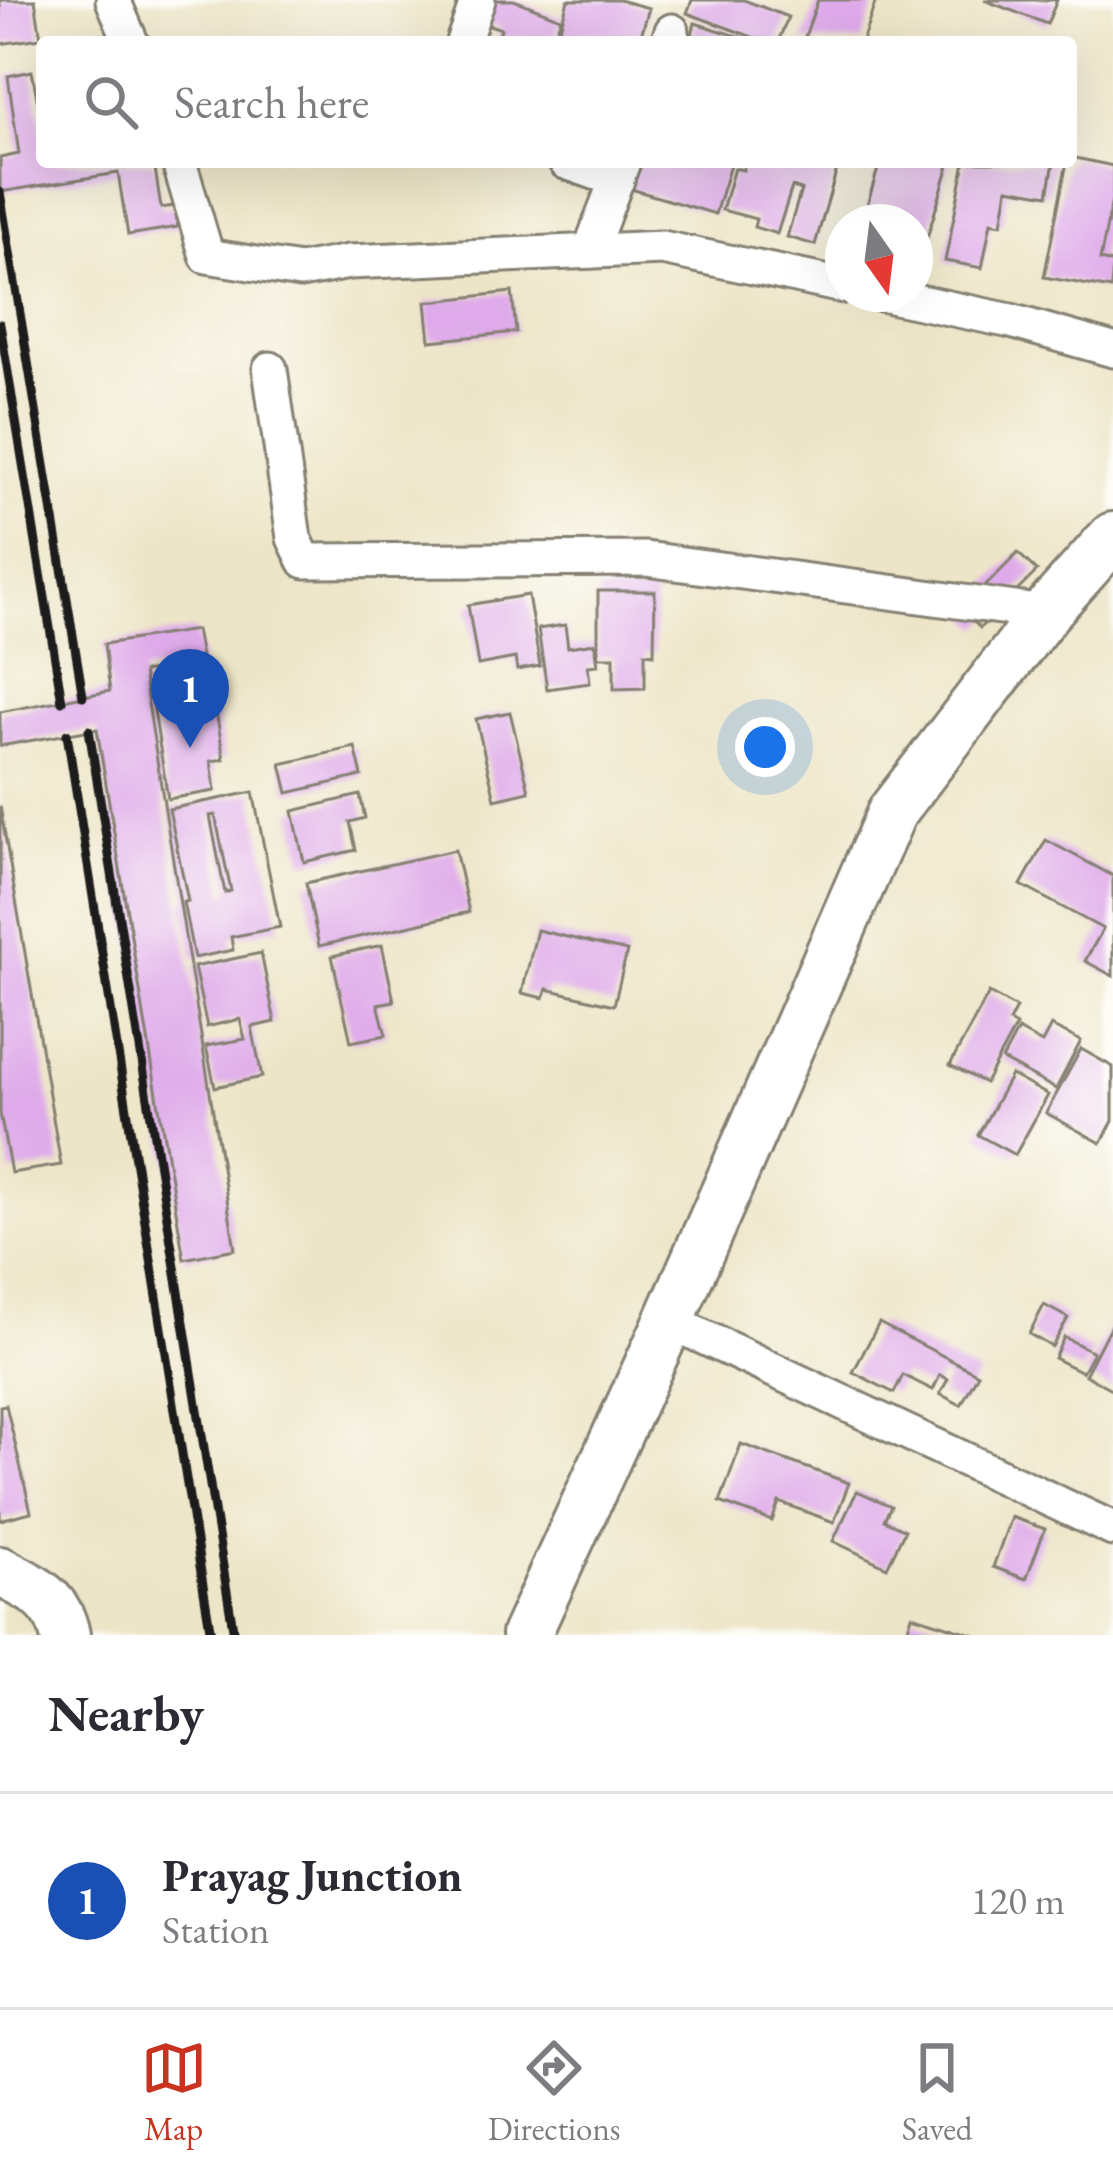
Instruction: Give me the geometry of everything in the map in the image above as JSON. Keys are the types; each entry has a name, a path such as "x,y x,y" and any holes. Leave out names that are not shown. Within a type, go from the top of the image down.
{"street":[{"path":"113,0 128,36"},
{"path":"465,36 478,0"},
{"path":"181,168 207,256 300,271 349,262 662,248 825,282"},
{"path":"590,251 620,171"},
{"path":"933,305 1113,350"},
{"path":"270,369 294,538 305,561 646,559 1046,613"},
{"path":"526,1635 892,812 1046,613 1113,537"},
{"path":"669,1321 1113,1529"},
{"path":"0,1571 48,1597 62,1619 65,1635"}],"building":[{"path":"0,0 35,0 41,36 0,44"},
{"path":"490,0 514,0 561,18 554,36 499,36 501,29 481,22"},
{"path":"568,0 619,0 649,8 641,36 558,36"},
{"path":"692,0 744,0 788,17 780,36 750,36 687,13"},
{"path":"818,0 876,0 864,36 805,36"},
{"path":"984,0 1057,0 1047,24"},
{"path":"695,23 738,36 692,36"},
{"path":"32,71 36,168 155,168 161,208 174,206 178,227 128,235 118,173 0,192 0,158 19,154 8,76"},
{"path":"1077,158 1113,166 1113,195 1100,260 1113,263 1111,289 1044,277 1066,168 1077,168"},
{"path":"619,168 729,168 715,214 614,184"},
{"path":"734,168 837,168 815,245 787,237 801,190 792,187 777,234 754,227 756,219 722,210"},
{"path":"878,168 948,168 933,218 933,204 867,204"},
{"path":"964,168 1053,168 1048,195 1008,188 1002,224 991,222 982,268 945,261"},
{"path":"512,292 516,332 430,341 426,302"},
{"path":"1018,553 1037,571 980,628 962,610"},
{"path":"598,591 655,591 654,654 645,653 645,688 614,689 614,657 598,657"},
{"path":"528,595 540,666 517,670 515,658 478,665 468,605"},
{"path":"565,625 568,647 595,643 598,665 588,666 590,683 547,689 538,629"},
{"path":"196,630 202,662 143,672 235,1249 184,1259 97,729 0,746 0,712 110,691 104,644"},
{"path":"209,669 224,759 211,761 215,791 168,799 149,679"},
{"path":"510,712 529,791 495,799 476,719"},
{"path":"355,747 362,776 288,793 281,764"},
{"path":"253,792 280,927 231,937 233,950 194,958 169,809","holes":["215,815 231,891 225,893 210,816"]},
{"path":"360,795 365,818 350,822 356,850 304,862 293,811"},
{"path":"0,806 61,1165 11,1173 0,1113"},
{"path":"1046,840 1113,876 1113,976 1085,961 1103,929 1021,885"},
{"path":"455,850 469,912 319,946 306,883"},
{"path":"537,930 627,951 614,1005 547,989 544,998 522,993"},
{"path":"382,945 394,1001 378,1004 386,1035 351,1042 332,956"},
{"path":"261,953 275,1022 252,1027 262,1077 215,1087 206,1046 245,1039 240,1019 207,1027 194,967"},
{"path":"989,993 1016,1008 1009,1022 1016,1026 985,1083 950,1065"},
{"path":"1051,1026 1081,1041 1056,1089 1002,1060 1018,1030 1042,1043"},
{"path":"1081,1049 1113,1067 1113,1121 1101,1143 1046,1113"},
{"path":"1011,1075 1048,1095 1015,1155 978,1135"},
{"path":"1044,1305 1068,1318 1052,1347 1029,1334"},
{"path":"1113,1321 1113,1390 1085,1375"},
{"path":"879,1323 978,1374 961,1405 940,1394 948,1379 940,1375 933,1390 903,1375 894,1393 853,1372"},
{"path":"1064,1337 1093,1352 1082,1372 1054,1358"},
{"path":"6,1405 31,1512 0,1520 0,1406"},
{"path":"741,1444 849,1483 834,1522 779,1502 772,1521 720,1502"},
{"path":"857,1491 891,1506 884,1520 905,1530 887,1567 833,1541"},
{"path":"1011,1517 1045,1529 1026,1579 993,1567"},
{"path":"912,1615 973,1634 973,1635 906,1635"}],"railway":[{"path":"0,192 83,696"},
{"path":"0,324 62,701"},
{"path":"89,730 234,1635"},
{"path":"67,734 211,1635"}],"place":[{"name":"Prayag Junction","path":"190,748"}]}
